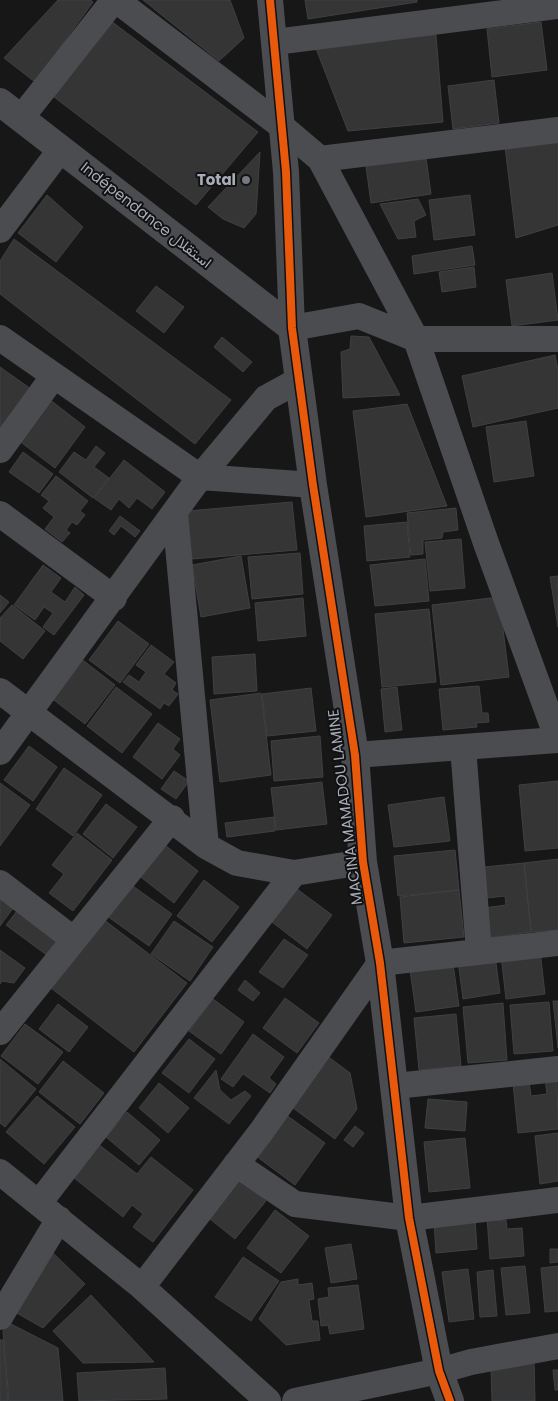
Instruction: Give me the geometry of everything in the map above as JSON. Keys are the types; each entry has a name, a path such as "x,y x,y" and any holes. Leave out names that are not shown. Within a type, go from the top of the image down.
{"street":[{"path":"21,118 115,0 280,125 320,159 416,339 558,740 356,755"},
{"path":"270,0 275,42 280,125 286,172 292,328 359,316 416,339 558,339"},
{"path":"275,42 441,10 558,6"},
{"name":"Indépendance استقلال","path":"0,102 292,328"},
{"path":"320,159 558,130"},
{"path":"0,230 61,149"},
{"name":"MACINA MAMADOU LAMINE","path":"292,328 314,485 356,755 363,862 380,963 408,1218 439,1372 450,1401"},
{"path":"0,338 53,377 200,477 314,485"},
{"path":"0,450 53,377"},
{"path":"0,752 176,514 200,477 266,398 299,380"},
{"path":"0,514 114,598"},
{"path":"176,514 206,846"},
{"path":"0,691 172,818 206,846 237,863 294,873 363,862"},
{"path":"463,747 479,952"},
{"path":"0,1032 172,818"},
{"path":"38,1202 294,873"},
{"path":"0,883 73,939"},
{"path":"142,1287 236,1164 380,963 558,943"},
{"path":"395,1086 558,1069"},
{"path":"236,1164 295,1204 408,1218 558,1200"},
{"path":"0,1172 142,1287 268,1401"},
{"path":"0,1317 59,1219"},
{"path":"295,1401 439,1372 471,1362 558,1346"}],"building":[{"path":"58,0 90,0 93,2 35,82 4,58"},
{"path":"143,0 230,0 244,38 219,61"},
{"path":"305,0 417,0 417,2 308,19"},
{"path":"111,21 258,132 196,205 54,97"},
{"path":"541,22 547,70 492,77 487,29"},
{"path":"436,35 443,122 348,131 315,46"},
{"path":"494,80 499,123 453,129 448,86"},
{"path":"558,131 558,225 516,238 504,138"},
{"path":"425,150 431,194 371,203 365,159"},
{"name":"Total","path":"260,152 256,214 244,228 223,219 208,207"},
{"path":"47,195 83,227 56,262 18,233"},
{"path":"470,195 475,235 434,240 429,200"},
{"path":"418,199 426,215 414,221 416,237 398,239 380,204"},
{"path":"14,239 231,400 195,444 0,294 0,261"},
{"path":"472,246 475,265 414,274 412,256"},
{"path":"474,267 476,287 442,292 439,272"},
{"path":"552,273 558,320 512,326 506,280"},
{"path":"156,286 184,307 164,333 136,311"},
{"path":"351,336 369,337 400,395 343,398 341,352 350,349"},
{"path":"222,337 252,362 243,372 214,347"},
{"path":"555,355 558,370 558,408 473,427 462,376"},
{"path":"0,367 31,389 0,429"},
{"path":"49,399 85,427 55,468 18,440"},
{"path":"407,404 447,506 366,517 353,411"},
{"path":"526,421 534,476 494,482 486,427"},
{"path":"96,446 105,453 94,467 109,478 93,498 59,472 74,452 86,460"},
{"path":"23,452 53,474 39,493 9,472"},
{"path":"124,460 165,492 152,509 137,498 129,508 119,499 111,510 94,498"},
{"path":"56,476 88,501 80,511 85,515 77,525 72,522 66,530 70,533 62,542 45,529 54,517 43,508 49,501 41,495"},
{"path":"292,502 297,550 192,559 187,511"},
{"path":"456,508 458,530 443,532 442,538 423,540 423,554 411,555 407,513"},
{"path":"120,516 140,531 135,537 121,526 114,535 109,531"},
{"path":"407,522 410,557 367,561 364,526"},
{"path":"461,539 465,588 430,591 425,542"},
{"path":"300,553 303,594 252,599 248,557"},
{"path":"241,556 250,608 201,617 192,565"},
{"path":"425,559 429,601 375,606 370,565"},
{"path":"43,565 61,578 51,592 65,602 75,587 84,595 54,635 43,627 53,613 44,607 35,620 14,605"},
{"path":"558,576 558,627 550,577"},
{"path":"0,595 9,602 0,613"},
{"path":"499,597 509,677 441,685 432,605"},
{"path":"303,598 306,636 258,641 255,603"},
{"path":"12,605 45,631 23,659 0,641 0,618"},
{"path":"429,609 436,682 382,687 375,614"},
{"path":"118,621 149,644 120,683 89,660"},
{"path":"151,645 174,662 164,674 176,683 172,690 178,694 169,706 164,703 160,709 123,682 129,675 139,682 146,672 136,665"},
{"path":"255,654 257,691 214,694 212,657"},
{"path":"80,658 115,685 85,724 50,697"},
{"path":"479,686 482,713 488,713 489,722 476,723 477,727 443,730 439,689"},
{"path":"116,687 152,714 122,753 87,726"},
{"path":"397,687 402,730 385,732 381,689"},
{"path":"311,688 316,731 267,736 262,694"},
{"path":"261,693 271,775 220,782 210,700"},
{"path":"158,723 180,739 173,749 180,755 162,779 133,757"},
{"path":"320,736 323,777 274,781 271,741"},
{"path":"29,746 57,767 33,801 4,780"},
{"path":"64,768 102,795 73,836 36,809"},
{"path":"174,771 189,781 176,799 161,789"},
{"path":"558,781 558,848 525,851 519,785"},
{"path":"322,782 327,824 276,830 271,788"},
{"path":"0,783 30,805 0,846"},
{"path":"444,797 450,841 394,847 388,805"},
{"path":"106,804 137,827 113,858 83,834"},
{"path":"274,817 275,831 227,837 225,823"},
{"path":"77,833 112,860 73,911 49,893 64,874 52,865"},
{"path":"161,842 198,871 174,903 137,874"},
{"path":"455,850 459,890 398,896 394,856"},
{"path":"558,859 558,930 531,932 524,863"},
{"path":"524,863 531,932 487,938 484,908 506,905 505,896 487,898 484,867"},
{"path":"204,880 239,907 212,942 177,916"},
{"path":"130,884 172,914 149,946 107,916"},
{"path":"297,889 332,915 307,949 272,922"},
{"path":"459,890 464,937 404,943 400,897"},
{"path":"0,897 14,907 0,926"},
{"path":"17,911 58,942 48,956 6,925"},
{"path":"103,919 187,983 134,1052 51,988"},
{"path":"174,921 213,947 190,981 151,954"},
{"path":"284,939 308,955 283,988 259,972"},
{"path":"0,950 25,968 14,983 2,981 0,984"},
{"path":"540,951 545,994 506,999 501,955"},
{"path":"495,956 500,993 463,999 458,961"},
{"path":"453,964 459,1006 416,1012 410,970"},
{"path":"245,980 260,993 253,1001 238,990"},
{"path":"285,998 319,1023 297,1053 263,1028"},
{"path":"213,999 244,1022 221,1054 189,1031"},
{"path":"553,1001 558,1001 558,1048"},
{"path":"549,1002 553,1051 514,1054 510,1005"},
{"path":"503,1003 507,1060 468,1063 463,1007"},
{"path":"58,1004 88,1027 69,1052 39,1029"},
{"path":"456,1014 461,1066 419,1070 414,1018"},
{"path":"25,1024 63,1052 38,1084 1,1056"},
{"path":"253,1034 284,1057 269,1078 276,1084 270,1093 243,1074 233,1087 221,1079"},
{"path":"189,1039 215,1059 189,1093 162,1073"},
{"path":"326,1055 350,1073 357,1109 335,1139 289,1105"},
{"path":"0,1059 36,1089 5,1127 0,1123"},
{"path":"63,1061 104,1093 80,1124 39,1092"},
{"path":"216,1070 220,1090 231,1100 245,1091 251,1096 229,1124 194,1098"},
{"path":"557,1077 558,1129 518,1133 513,1083 529,1081 531,1096 547,1094 545,1078"},
{"path":"159,1083 189,1108 168,1133 139,1108"},
{"path":"37,1096 75,1127 44,1164 6,1132"},
{"path":"428,1099 467,1102 465,1131 425,1128"},
{"path":"127,1112 160,1140 139,1165 106,1137"},
{"path":"282,1112 325,1143 295,1185 252,1153"},
{"path":"355,1126 364,1133 353,1147 344,1140"},
{"path":"558,1133 558,1181 540,1184 535,1136"},
{"path":"465,1138 470,1188 429,1192 424,1142"},
{"path":"98,1144 137,1174 151,1157 193,1190 153,1242 133,1227 143,1214 132,1205 123,1217 73,1177"},
{"path":"235,1177 266,1201 235,1239 205,1215"},
{"path":"275,1210 309,1236 281,1273 247,1248"},
{"path":"494,1216 494,1221 506,1220 507,1229 522,1228 524,1256 490,1259 487,1217"},
{"path":"475,1218 477,1249 436,1253 434,1221"},
{"path":"351,1244 357,1279 331,1283 325,1248"},
{"path":"550,1249 558,1249 558,1262 550,1263"},
{"path":"51,1251 85,1284 43,1328 15,1312"},
{"path":"243,1257 279,1281 251,1321 215,1297"},
{"path":"525,1266 530,1313 506,1315 501,1268"},
{"path":"558,1266 558,1311 545,1312 541,1268"},
{"path":"468,1269 474,1319 449,1322 442,1272"},
{"path":"493,1270 497,1316 480,1317 477,1272"},
{"path":"298,1279 298,1285 312,1283 314,1299 309,1300 312,1321 318,1321 320,1340 286,1345 259,1319 281,1282"},
{"path":"358,1285 364,1329 330,1334 328,1325 321,1326 318,1299 329,1297 328,1288"},
{"path":"91,1295 154,1362 83,1363 53,1331"},
{"path":"9,1323 58,1348 63,1401 9,1401 3,1331"},
{"path":"0,1340 3,1340 8,1401 0,1401"},
{"path":"534,1359 535,1401 492,1401 491,1368"},
{"path":"165,1368 167,1399 79,1401 77,1373"},
{"path":"553,1370 558,1370 558,1390 555,1390"}],"cycle path":[{"path":"270,0 286,172 292,328 313,485 355,755 363,862 380,963 409,1218 439,1371 450,1401"}],"place":[{"name":"Total","path":"246,180"}]}
